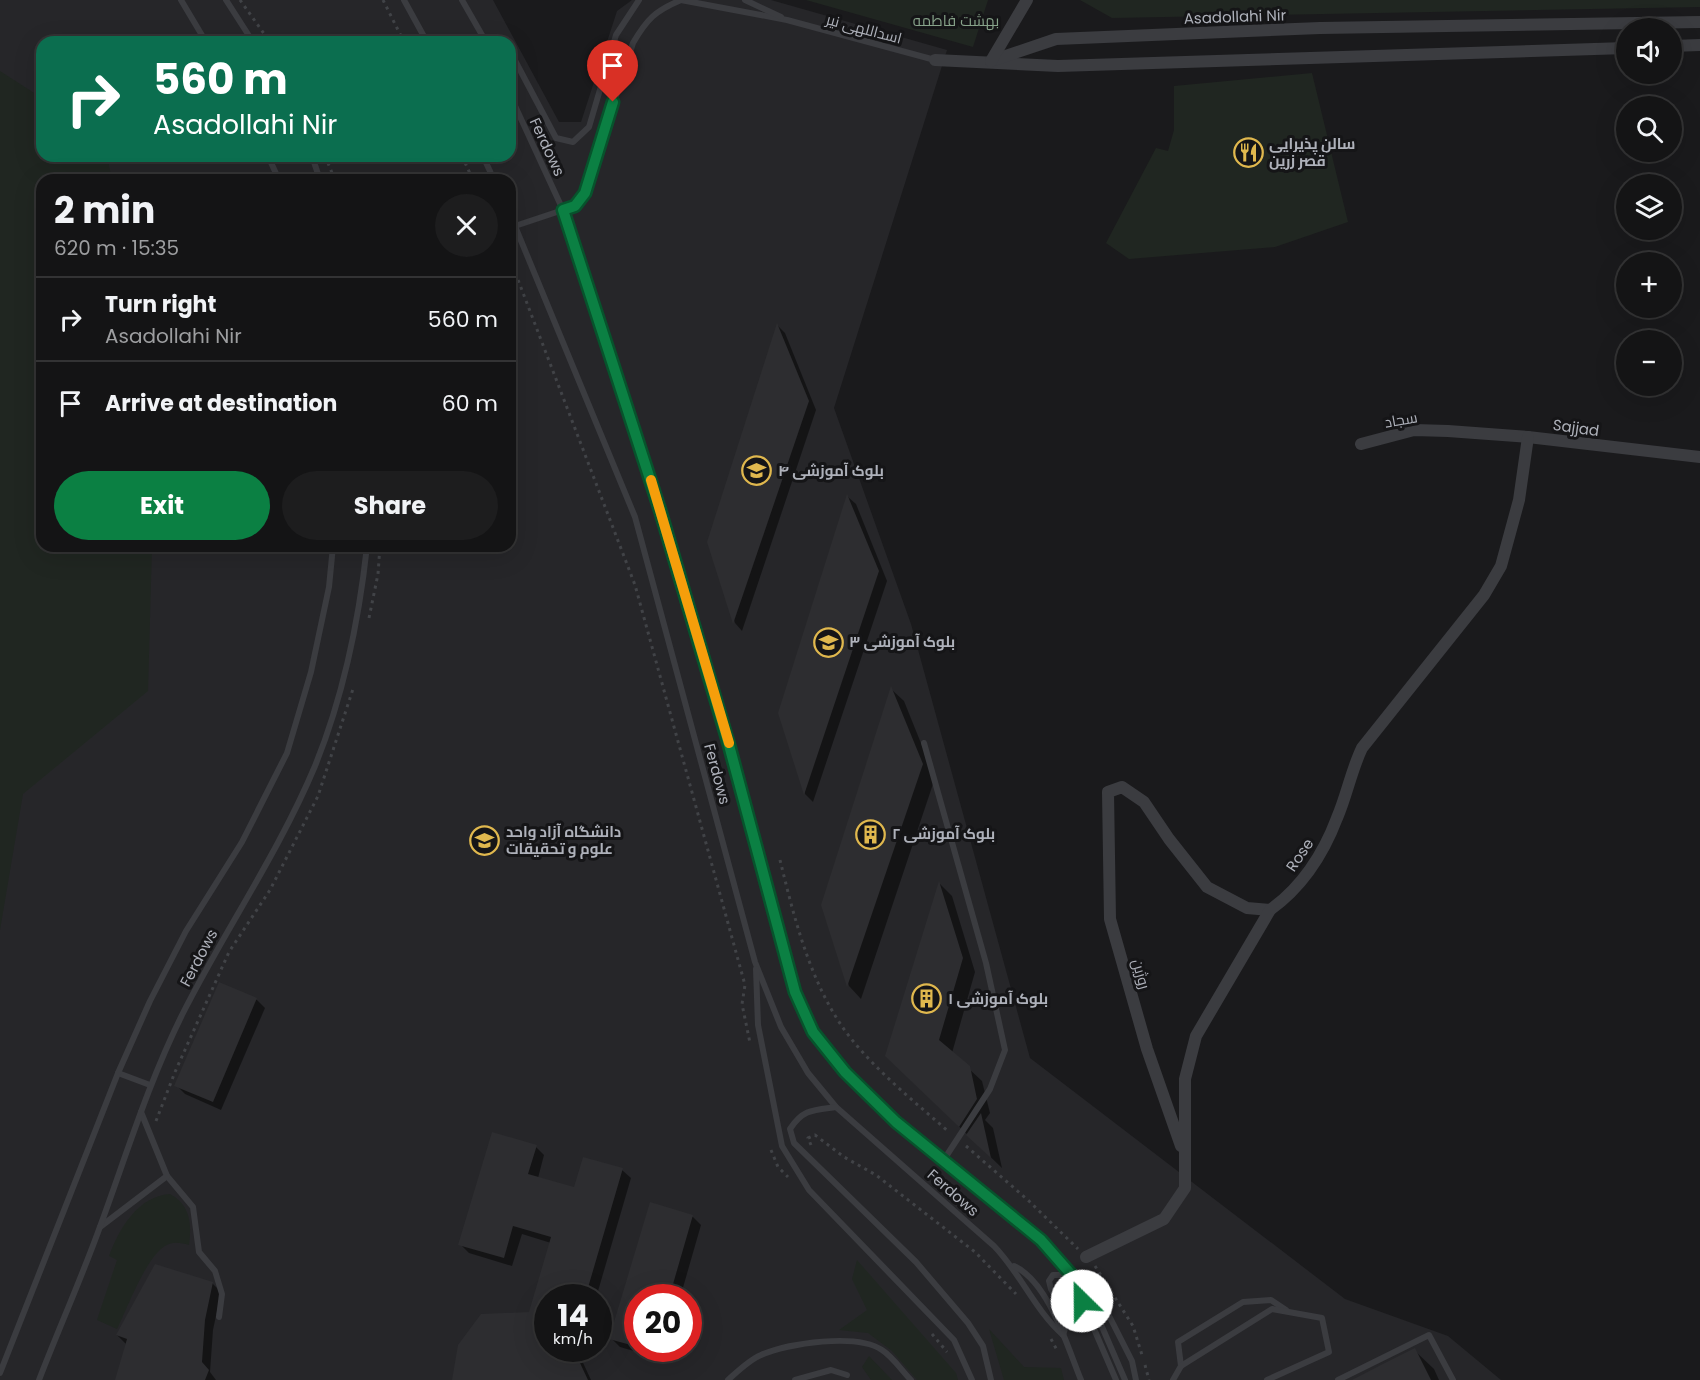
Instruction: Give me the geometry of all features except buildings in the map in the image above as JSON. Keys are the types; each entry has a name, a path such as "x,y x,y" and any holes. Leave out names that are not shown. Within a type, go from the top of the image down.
{"street":[{"path":"991,61 1027,0"},
{"name":"Asadollahi Nir","path":"991,61 1056,39 1320,28 1700,22"},
{"path":"1682,46 1700,45"},
{"name":"Asadollahi Nir","path":"935,60 1058,66 1616,48"},
{"name":"Sajjad","path":"1361,444 1414,430 1528,437 1700,457"},
{"name":"Rose","path":"1086,1257 1164,1219 1185,1188 1185,1079 1196,1036 1270,910 1288,897 1318,860 1338,818 1354,763 1362,748 1484,595 1501,566 1519,500 1528,437"},
{"name":"روژین","path":"1185,1156 1147,1049 1110,919 1108,792 1122,788 1144,802 1169,839 1208,886 1247,908 1270,910"}],"lane":[{"path":"181,0 202,36"},
{"path":"226,0 249,36"},
{"path":"404,0 424,36"},
{"path":"462,0 483,36"},
{"path":"516,62 556,138 573,142 589,127 616,35 639,0"},
{"path":"516,226 575,206 585,193 633,43 645,24 659,9 681,0 787,20"},
{"path":"745,0 787,20"},
{"name":"اسداللهی نیر","path":"787,20 935,60"},
{"name":"Ferdows","path":"516,108 563,210 664,521 729,745 795,992 813,1032 845,1072 896,1122 1041,1240 1076,1280"},
{"name":"Ferdows","path":"516,228 635,518 755,962 781,1027 808,1072 836,1107 994,1246 1013,1266"},
{"name":"Ferdows","path":"0,1373 118,1074 150,1001 186,931 242,842 287,753 311,672 329,587 332,552"},
{"name":"Ferdows","path":"39,1380 100,1228 150,1085 183,1014 267,864 315,765 342,679 362,593 366,552"},
{"path":"924,743 986,963 1005,1050 990,1089 943,1161"},
{"path":"755,962 758,1025 782,1146 790,1163 809,1190 954,1340 972,1380"},
{"path":"118,1074 150,1085"},
{"path":"836,1107 814,1110 799,1116 790,1130 794,1143 916,1262 968,1323 983,1346 991,1380"},
{"path":"141,1112 167,1176 193,1207 199,1252 215,1271 222,1294 219,1317"},
{"path":"100,1228 167,1176"},
{"path":"1013,1266 1044,1318 1063,1335"},
{"path":"1013,1266 1024,1271 1048,1301 1081,1380"},
{"path":"1063,1335 1068,1319 1051,1289 1049,1281 1053,1275 1064,1275 1096,1290 1132,1361 1136,1380"},
{"path":"1076,1280 1082,1301 1116,1380"},
{"path":"1076,1280 1100,1320 1125,1380"},
{"path":"1181,1366 1178,1342 1243,1302 1271,1300 1289,1312"},
{"path":"1173,1380 1181,1366 1272,1308 1322,1318 1329,1352 1266,1380"},
{"path":"1338,1380 1429,1335 1453,1380"},
{"path":"728,1380 760,1355 801,1345 838,1341 865,1343 882,1350 911,1380"},
{"path":"795,1380 831,1370 848,1375"}],"path":[{"path":"240,0 266,36"},
{"path":"383,0 401,36"},
{"path":"812,1149 808,1138 815,1135 844,1157 876,1175 975,1252 1017,1295"},
{"path":"1049,1335 1063,1362"}],"shaded area":[{"name":"دانشگاه آزاد واحد علوم و تحقیقات","path":"0,0 493,0 512,36 36,36 36,162 516,162 516,43 559,122 581,122 617,11 632,0 771,0 947,50 834,408 911,624 1030,1058 1345,1299 1448,1336 1501,1380 0,1380"}],"green space":[{"name":"بهشت فاطمه","path":"806,0 988,0 973,47"},
{"path":"1080,0 1700,0 1700,7 1112,18"},
{"path":"0,71 36,94 36,162 108,162 111,174 36,174 36,552 152,552 148,691 23,794 0,930"},
{"path":"1312,73 1348,222 1275,247 1129,259 1106,243 1156,148 1168,151 1174,130 1174,86"},
{"path":"170,1194 177,1198 186,1209 190,1222 189,1245 171,1243 158,1252 144,1272 117,1329 97,1320 117,1260 109,1256 118,1235 139,1207 159,1196"},
{"path":"857,1260 956,1373 958,1380 917,1380 892,1351 868,1333 839,1330 867,1310 852,1279"},
{"path":"989,1329 1024,1367 1061,1368 1064,1380 1004,1380"},
{"path":"869,1356 892,1380 871,1380 862,1367"}],"slow traffic":[{"path":"651,480 729,743"}],"place":[{"name":"سالن پذیرایی قصر زرین","path":"1248,153"},
{"name":"بلوک آموزشی ۴","path":"757,471"},
{"name":"بلوک آموزشی ۳","path":"828,642"},
{"name":"بلوک آموزشی ۲","path":"871,834"},
{"name":"دانشگاه آزاد واحد علوم و تحقیقات","path":"485,841"},
{"name":"بلوک آموزشی ۱","path":"927,999"}],"route":[{"path":"613,102 585,193 575,206 563,210 660,510 729,745 795,992 813,1032 845,1072 896,1122 1041,1240 1076,1280 1082,1301"}]}
